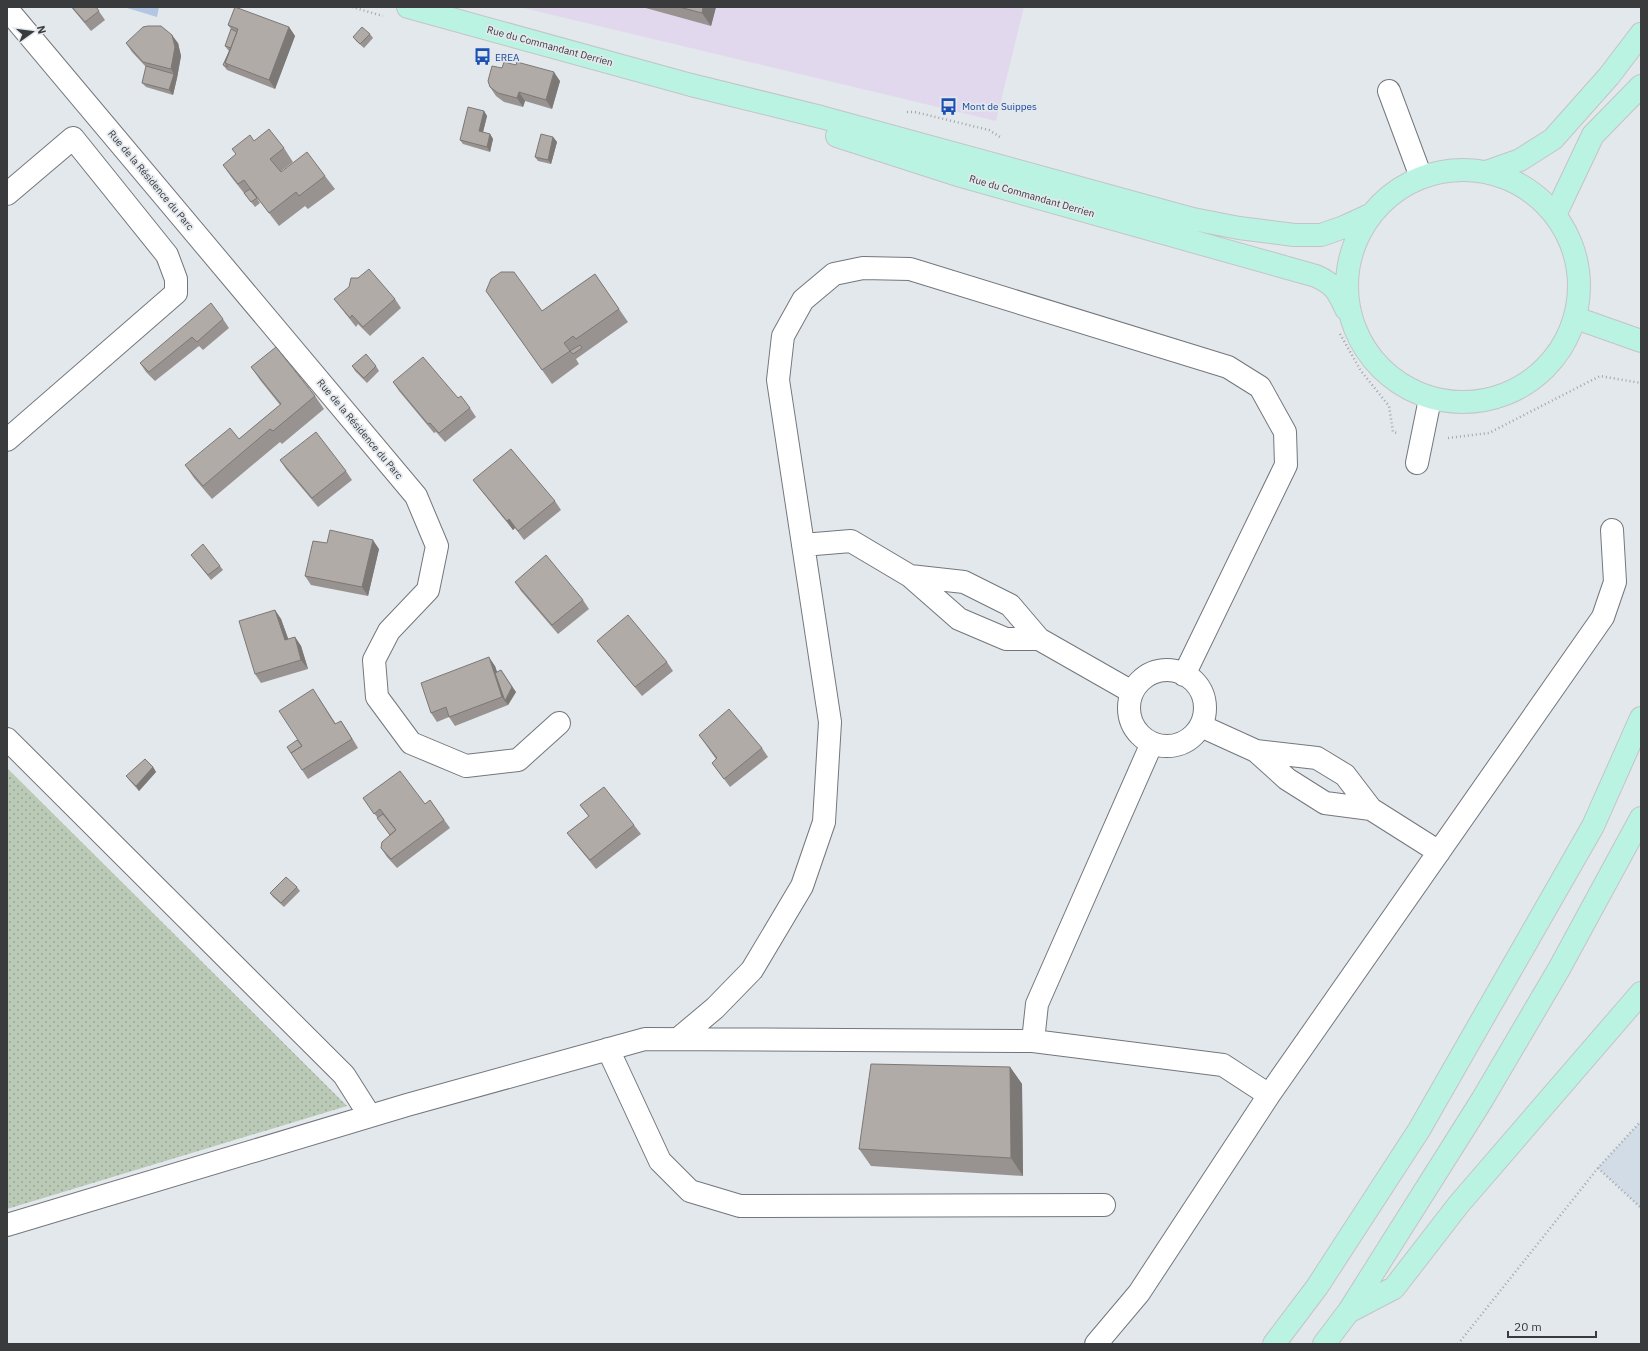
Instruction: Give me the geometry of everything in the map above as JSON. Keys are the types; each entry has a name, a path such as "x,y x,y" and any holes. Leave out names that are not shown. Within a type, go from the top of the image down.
{"main road":[{"name":"Rue du Commandant Derrien","path":"408,7 691,85 774,104 1193,219 1239,228 1294,235 1321,235 1344,227 1370,215"},
{"path":"1486,172 1520,160 1553,139 1609,76 1641,34"},
{"name":"Rue du Commandant Derrien","path":"691,85 756,109 961,176 1327,280 1338,291 1346,328"},
{"path":"1555,215 1593,135 1641,86"},
{"path":"1453,170 1486,172 1512,180 1536,195 1555,215 1573,246 1580,282 1576,318 1560,351 1536,379 1503,397 1467,404 1430,399 1397,383 1370,358 1346,328 1347,268 1355,240 1370,215 1393,192 1421,176 1453,170"},
{"path":"1576,318 1641,341"},
{"path":"1274,1344 1317,1287 1419,1130 1593,826 1641,718"},
{"path":"1324,1344 1349,1312 1486,1094 1559,969 1641,818"},
{"path":"1349,1312 1394,1288 1460,1204 1641,993"}],"street":[{"name":"Rue de la Résidence du Parc","path":"10,11 416,496 437,546 428,590 389,631 374,660 377,698 411,743 466,766 518,760 559,723"},
{"path":"1389,91 1421,176"},
{"path":"7,194 74,138 167,255 176,279 176,293 7,440"},
{"path":"678,1039 715,1008 752,970 802,886 824,822 830,722 778,380 784,336 787,330 803,300 834,274 863,268 910,269 1228,367 1260,387 1285,432 1286,465 1184,675"},
{"path":"1417,463 1430,399"},
{"path":"1096,1344 1139,1293 1269,1095 1602,617 1615,582 1612,530"},
{"path":"803,545 851,541 910,576 959,619 1006,639 1039,639"},
{"path":"910,576 964,582 1010,605 1039,639 1132,692"},
{"path":"1162,670 1176,671 1184,675 1198,686 1204,699 1204,712 1201,726 1193,736 1182,743 1169,746 1152,743 1145,739 1136,730 1131,718 1129,705 1132,692 1140,682 1150,674 1162,670"},
{"path":"1201,726 1256,751 1287,779 1325,803 1371,808"},
{"path":"7,739 344,1075 370,1116"},
{"path":"1033,1040 1037,1004 1152,743"},
{"path":"1256,751 1316,758 1345,774 1371,808 1439,852"},
{"path":"7,1225 370,1116 645,1039 1033,1040 1223,1065 1269,1095"},
{"path":"608,1049 660,1161 690,1191 740,1206 1104,1205"}],"path":[{"path":"1346,328 1361,371 1389,406"},
{"path":"1422,441 1489,433 1600,376 1641,383"},
{"path":"1458,1344 1598,1168 1641,1121"},
{"path":"1598,1168 1641,1208"}],"shaded area":[{"path":"519,7 1024,7 996,121"},
{"path":"1641,1121 1641,1208 1598,1168"}],"green space":[{"path":"7,768 347,1106 7,1209"}],"water":[{"path":"124,7 159,7 157,17"}],"building":[{"path":"72,7 96,7 99,11 85,22"},
{"path":"235,7 289,27 269,80 225,63 238,29 228,25"},
{"path":"679,7 703,7 702,13"},
{"path":"161,26 172,35 175,47 171,69 143,62 126,43 143,27"},
{"path":"362,27 370,34 360,44 353,37"},
{"path":"231,29 237,32 231,48 225,46"},
{"path":"230,50 225,63 228,67 223,65"},
{"path":"504,62 516,65 517,62 554,72 546,100 519,92 517,98 498,93 490,87 488,81 492,66 502,68"},
{"path":"146,66 174,74 169,90 142,83"},
{"path":"468,107 484,111 479,131 490,134 487,147 460,140"},
{"path":"269,129 284,148 270,159 281,172 307,152 325,176 299,196 296,192 269,213 244,180 238,184 223,165 236,154 232,149 250,135 254,141"},
{"path":"541,134 553,137 548,160 535,157"},
{"path":"250,189 257,198 251,202 244,193"},
{"path":"369,269 395,299 363,327 352,315 350,318 334,299 349,287 351,278 358,278"},
{"path":"501,272 514,272 542,311 595,274 619,309 576,339 573,336 564,343 570,351 542,370 486,291 491,279"},
{"path":"211,303 223,319 197,342 192,337 149,372 140,363"},
{"path":"580,345 582,348 573,354 570,351"},
{"path":"276,347 315,396 273,431 270,429 203,486 185,465 230,428 239,439 281,404 251,367"},
{"path":"366,354 376,366 364,378 352,366"},
{"path":"423,357 458,398 461,396 470,408 439,433 430,423 428,424 393,382"},
{"path":"316,432 346,471 312,498 280,460"},
{"path":"511,449 555,501 518,531 509,519 507,521 473,480"},
{"path":"330,530 373,540 362,587 305,576 313,541 327,543"},
{"path":"203,544 220,566 208,575 191,555"},
{"path":"546,555 583,600 552,625 515,582"},
{"path":"275,610 285,640 295,637 301,660 255,674 239,621"},
{"path":"628,615 667,662 635,687 597,641"},
{"path":"489,657 502,697 449,717 446,707 431,713 421,683"},
{"path":"501,670 512,687 505,701 495,673"},
{"path":"313,689 335,724 341,721 352,739 302,770 291,753 302,746 279,711"},
{"path":"729,709 762,748 724,779 712,763 717,758 699,735"},
{"path":"297,740 302,746 291,753 287,747"},
{"path":"145,759 153,767 136,786 126,776"},
{"path":"400,771 425,804 430,800 444,820 391,859 381,848 382,842 396,830 380,809 374,814 363,798"},
{"path":"604,787 634,825 590,860 567,833 589,816 580,805"},
{"path":"383,814 396,830 390,835 377,818"},
{"path":"286,877 297,887 281,903 270,893"},
{"path":"871,1064 1010,1067 1011,1158 859,1149"}],"place":[{"name":"EREA","path":"482,57"},
{"name":"Mont de Suippes","path":"949,106"}]}
